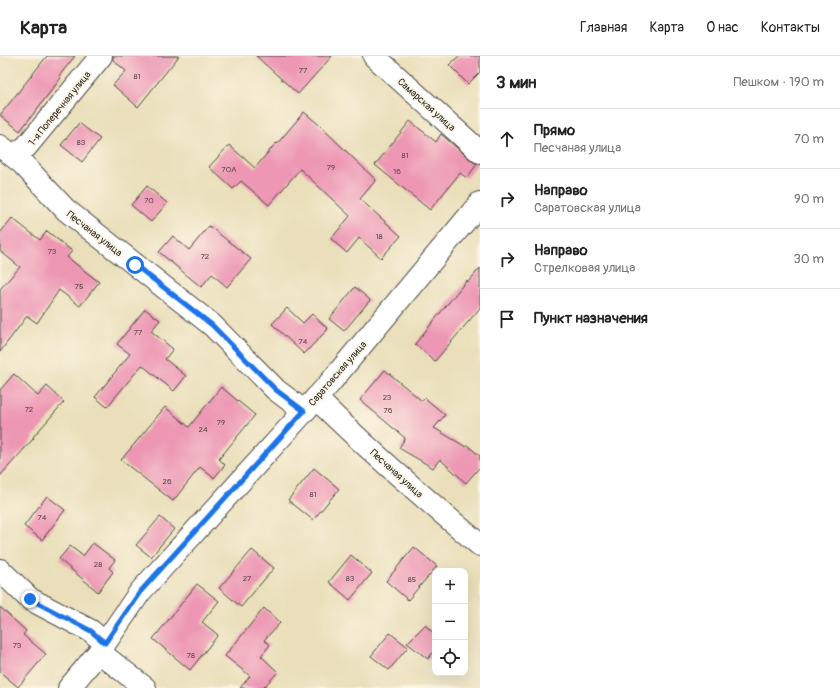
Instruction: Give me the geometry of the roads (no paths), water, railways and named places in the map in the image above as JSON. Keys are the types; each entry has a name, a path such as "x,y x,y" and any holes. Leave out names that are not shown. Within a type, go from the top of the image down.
{"street":[{"name":"1-я Поперечная улица","path":"6,150 26,148 101,56"},
{"name":"Самарская улица","path":"374,56 480,152"},
{"name":"Песчаная улица","path":"6,150 66,210 212,325 276,390 336,418 446,517 480,545"},
{"name":"Саратовская улица","path":"69,688 102,647 140,592 310,405 480,203"},
{"path":"0,570 30,599 91,631 102,647 145,688"}]}
